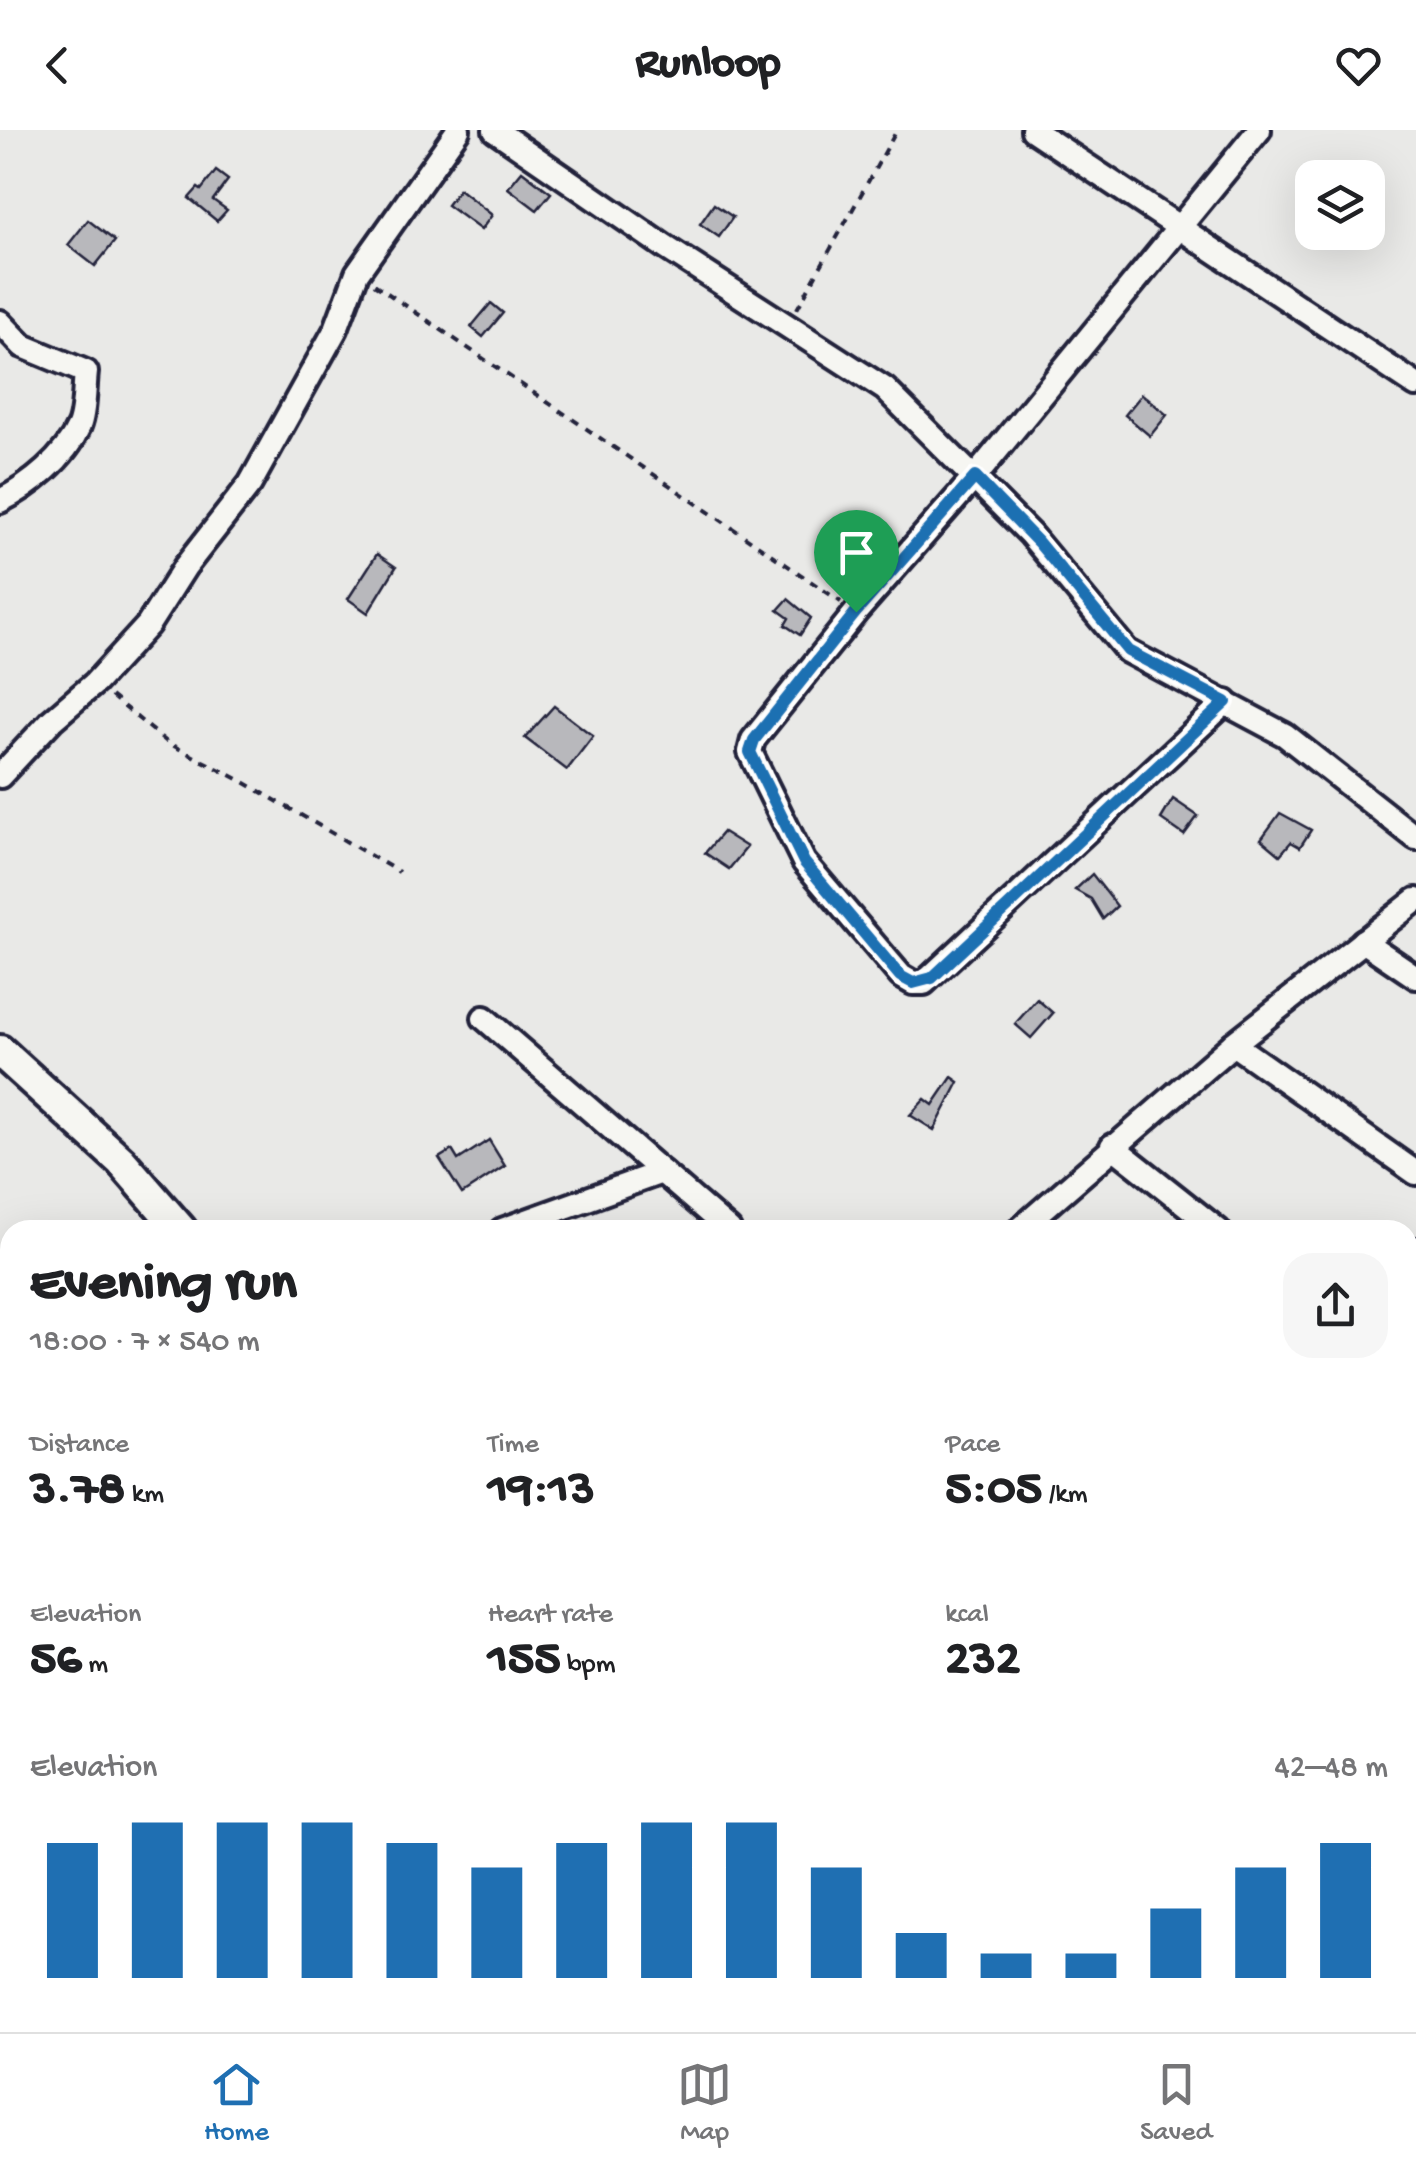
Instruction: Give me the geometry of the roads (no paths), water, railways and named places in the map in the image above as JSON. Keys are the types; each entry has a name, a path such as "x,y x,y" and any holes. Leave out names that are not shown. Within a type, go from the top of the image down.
{"main road":[{"path":"0,1052 121,1161 172,1220"}],"street":[{"path":"0,776 52,720 96,683 148,625 185,567 250,484 336,329 357,273 458,130"},
{"path":"495,130 886,389 1038,542 1128,651 1286,735 1416,838"},
{"path":"1033,130 1416,384"},
{"path":"1226,702 932,978 913,983 900,976 804,862 750,752 754,740 856,612 975,477 1259,130"},
{"path":"0,322 24,346 86,372 80,425 60,455 20,491 0,501"},
{"path":"1030,1220 1232,1044 1416,900"},
{"path":"1364,942 1416,977"},
{"path":"484,1018 717,1220"},
{"path":"1232,1044 1416,1173"},
{"path":"1112,1146 1205,1220"},
{"path":"530,1220 662,1172"}]}
